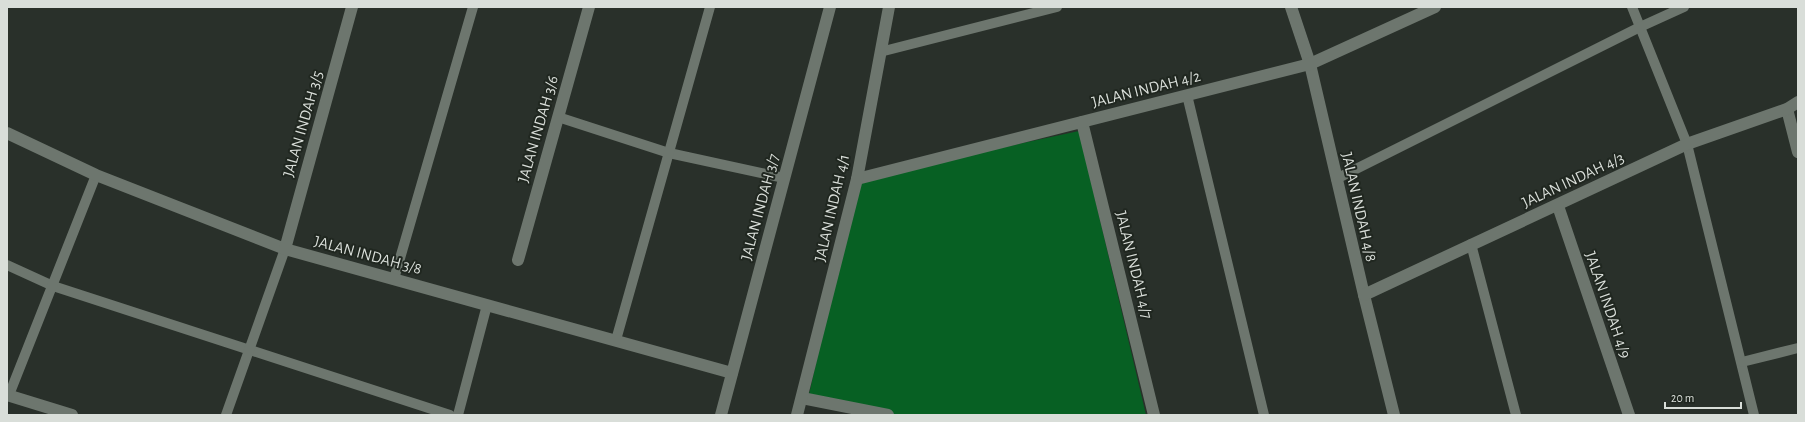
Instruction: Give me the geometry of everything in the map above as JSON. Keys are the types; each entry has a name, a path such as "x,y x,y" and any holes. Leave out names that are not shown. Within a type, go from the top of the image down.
{"street":[{"name":"JALAN INDAH 3/5","path":"285,249 352,7"},
{"name":"JALAN INDAH 3/6","path":"518,260 589,7"},
{"name":"JALAN INDAH 3/7","path":"721,415 830,7"},
{"name":"JALAN INDAH 4/1","path":"798,415 857,180 889,7"},
{"name":"JALAN INDAH 4/8","path":"1291,7 1310,64 1336,179 1394,415"},
{"name":"JALAN INDAH 4/2","path":"857,180 1310,64 1435,7"},
{"name":"JALAN INDAH 4/3","path":"1364,295 1471,244 1558,206 1687,144 1787,109 1798,102"},
{"path":"1787,109 1798,152"},
{"name":"JALAN INDAH 4/7","path":"1082,122 1154,415"},
{"name":"JALAN INDAH 3/8","path":"7,133 96,175 285,249 732,373"},
{"name":"JALAN INDAH 4/9","path":"1558,206 1628,415"},
{"path":"8,395 72,415"},
{"path":"802,398 888,415"}],"lane":[{"path":"394,279 473,7"},
{"path":"616,340 710,7"},
{"path":"880,52 1057,7"},
{"path":"1632,7 1687,144 1754,415"},
{"path":"1336,179 1640,27 1684,7"},
{"path":"1187,95 1264,415"},
{"path":"558,116 669,153 784,178"},
{"path":"8,395 53,286 96,175"},
{"path":"1471,244 1516,415"},
{"path":"226,415 285,249"},
{"path":"7,265 53,286 450,415"},
{"path":"458,415 487,305"},
{"path":"1742,362 1798,348"}],"green space":[{"path":"1079,131 1146,415 896,415 808,399 857,179"}]}
